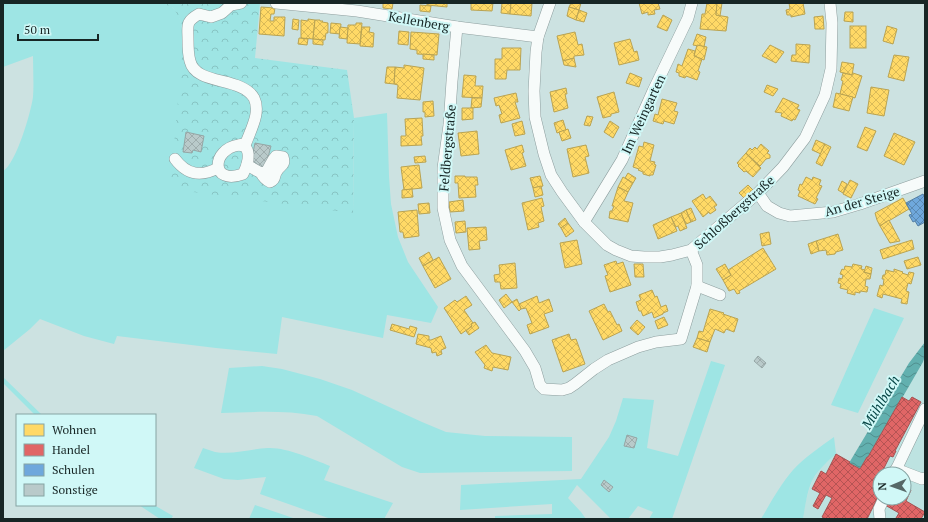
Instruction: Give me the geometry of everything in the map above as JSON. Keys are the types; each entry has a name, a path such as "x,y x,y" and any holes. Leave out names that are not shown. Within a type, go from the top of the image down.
{"street":[{"path":"240,145 244,146 248,150 247,165 243,174 235,176 220,172 218,162 224,152 234,146 246,142 256,118 255,100 249,92 238,85 213,79 202,75 193,69 188,53 187,25 192,18 199,14 211,17 222,13 231,5 241,3"},
{"name":"Kellenberg","path":"276,3 357,10 457,27 538,37"},
{"name":"Schloßbergstraße","path":"550,3 538,37 534,91 535,118 551,175 584,222 607,245 631,256 644,258 672,255 691,250 758,193 783,167 805,138 825,95 831,69 832,23 830,3"},
{"name":"Im Weingarten","path":"584,222 622,160 688,18 692,3"},
{"name":"Feldbergstraße","path":"457,27 449,125 443,168 443,208 450,240 462,266 525,351 535,368 540,385 544,389 562,390 569,388 594,368 638,346 681,339 697,286"},
{"path":"175,159 189,172 204,174 212,172 218,168"},
{"path":"247,165 260,173"},
{"name":"An der Steige","path":"758,193 767,206 779,213 790,216 833,212 925,181"},
{"path":"691,250 697,265 697,286 720,295"},
{"path":"898,466 924,414"},
{"path":"912,476 922,479 925,478"},
{"path":"880,506 879,509 880,519"}],"shaded area":[{"path":"925,360 925,519 803,519 806,500 813,479 829,458 836,454 860,469"}],"green space":[{"path":"3,3 163,3 172,7 180,19 182,56 353,213 354,118 387,113 391,204 398,237 408,262 438,307 431,323 387,315 383,338 282,317 277,354 117,336 114,344 84,336 40,319 3,351 3,171 13,159 18,148 32,104 33,56 3,67"},
{"path":"162,3 260,3 255,58 347,70 354,118 353,213 170,189 182,56 182,29 180,20 173,8"},
{"path":"874,308 904,318 858,413 831,405"},
{"path":"711,361 725,365 672,519 649,519 653,512 638,506 628,519 611,519 577,485 568,498 586,519 495,519 495,516 552,514 552,504 460,510 461,485 581,479 609,437 623,398 654,400 647,448 678,456"},
{"path":"262,366 282,369 320,379 352,390 446,432 485,436 572,437 572,471 420,473 402,467 317,416 281,412 221,413 229,368"},
{"path":"3,377 41,414 34,414 3,383"},
{"path":"834,437 836,454 823,466 813,479 808,494 803,519 761,519 793,470 808,456"},
{"path":"203,448 222,453 268,448 291,451 330,466 324,480 393,503 384,519 331,519 260,494 266,477 238,480 224,479 194,468"},
{"path":"255,505 296,519 249,519"},
{"path":"140,506 156,506 173,516 171,519 160,519"}],"water":[{"path":"925,342 925,356 923,362 868,457 860,469 849,463 909,363"}],"building: Wohnen":[{"path":"383,3 393,3 392,9 383,8"},
{"path":"427,3 447,3 447,7 427,5"},
{"path":"471,3 493,3 492,11 471,10"},
{"path":"502,3 511,3 510,14 501,13"},
{"path":"511,3 532,3 531,16 510,14"},
{"path":"571,3 581,3 579,10 569,7"},
{"path":"639,3 658,3 660,9 654,10 655,14 648,15 648,12 642,14"},
{"path":"707,3 717,3 716,15 728,17 726,31 700,29 702,14 705,14"},
{"path":"717,3 722,3 720,16 716,15"},
{"path":"789,3 803,3 805,14 791,17 791,15 787,15 786,10 790,9"},
{"path":"420,5 431,6 430,12 420,11"},
{"path":"261,7 275,8 274,14 271,14 270,21 274,21 274,17 285,17 284,36 259,34"},
{"path":"569,7 579,10 576,20 567,16"},
{"path":"579,10 587,13 584,22 576,20"},
{"path":"845,12 853,12 853,22 844,21"},
{"path":"663,15 672,20 667,31 657,27"},
{"path":"823,16 824,29 815,29 814,17"},
{"path":"293,19 299,20 298,30 292,29"},
{"path":"308,19 315,20 313,39 301,38 301,20 308,21"},
{"path":"315,20 328,23 328,33 326,33 325,40 313,39"},
{"path":"331,23 341,24 340,34 330,33"},
{"path":"356,23 362,23 360,44 347,43 348,25 356,25"},
{"path":"850,26 866,26 866,48 850,48"},
{"path":"887,26 897,29 893,44 883,41"},
{"path":"340,27 348,28 347,39 339,38"},
{"path":"362,27 370,27 369,32 374,33 373,47 360,46"},
{"path":"399,31 409,32 408,45 398,44"},
{"path":"411,32 439,34 437,55 417,54 417,50 410,49"},
{"path":"575,32 578,45 582,44 584,55 574,56 574,58 563,61 557,36"},
{"path":"697,34 706,37 704,47 693,45"},
{"path":"299,38 308,39 307,45 298,44"},
{"path":"313,39 323,40 323,45 313,44"},
{"path":"630,39 634,52 637,51 639,60 619,65 614,43"},
{"path":"796,44 810,45 809,63 791,61 792,55 796,55"},
{"path":"697,45 707,47 704,60 694,56"},
{"path":"770,45 784,52 776,63 762,56"},
{"path":"502,48 521,48 520,70 507,70 506,79 495,79 495,59 502,59"},
{"path":"688,49 695,51 694,56 702,59 697,80 686,76 685,78 679,76 679,73 676,72 678,64 682,66"},
{"path":"423,54 434,55 434,60 423,59"},
{"path":"894,55 909,57 904,81 888,77"},
{"path":"574,58 576,67 564,65 563,61"},
{"path":"842,62 854,64 852,75 840,72"},
{"path":"404,65 424,68 420,100 397,98 398,85 394,84 395,67 404,68"},
{"path":"387,67 395,67 394,84 385,83"},
{"path":"630,73 642,78 639,87 626,83"},
{"path":"843,73 852,75 853,73 862,76 855,98 840,94"},
{"path":"464,75 476,76 475,86 483,86 482,98 462,97"},
{"path":"767,85 778,89 773,96 764,92"},
{"path":"871,87 889,90 884,116 867,113"},
{"path":"566,88 567,94 565,94 568,108 554,112 550,92"},
{"path":"614,92 619,112 603,118 597,97"},
{"path":"516,93 518,102 515,102 520,118 501,123 499,115 502,114 499,105 496,106 494,98"},
{"path":"836,93 853,97 849,111 833,107"},
{"path":"472,98 482,98 481,107 471,108"},
{"path":"783,98 799,105 797,109 800,110 795,120 793,119 792,121 781,116 782,113 775,112"},
{"path":"662,99 677,103 674,111 678,112 674,124 664,121 663,124 653,121 655,114 658,115"},
{"path":"433,101 434,116 425,117 425,112 423,112 423,102"},
{"path":"462,108 473,108 473,119 462,120"},
{"path":"587,116 593,117 590,126 584,125"},
{"path":"422,118 422,145 401,146 401,136 406,136 405,119"},
{"path":"563,120 566,130 557,133 554,123"},
{"path":"522,121 525,134 515,136 512,124"},
{"path":"610,121 619,127 613,138 604,132"},
{"path":"865,127 876,131 867,151 857,147"},
{"path":"568,129 571,138 562,141 559,132"},
{"path":"477,131 479,154 461,156 458,133"},
{"path":"894,133 915,142 904,165 884,156"},
{"path":"816,140 825,144 821,154 812,150"},
{"path":"644,142 654,145 650,161 655,162 654,164 656,165 653,175 650,176 643,174 643,172 638,170 639,169 633,167 639,146 643,147"},
{"path":"761,144 769,151 767,153 770,155 770,158 766,159 760,166 746,153 750,148 752,150 755,147 757,149"},
{"path":"825,144 831,147 822,166 816,163"},
{"path":"522,145 524,152 522,153 526,166 511,170 505,150"},
{"path":"586,145 589,156 585,157 589,173 573,177 567,149"},
{"path":"746,153 761,168 753,177 746,171 744,172 737,163"},
{"path":"425,156 426,162 415,163 414,157"},
{"path":"419,165 422,188 404,190 401,167"},
{"path":"628,173 636,178 633,183 625,178"},
{"path":"455,176 477,177 478,185 475,185 476,197 459,198 458,183 455,183"},
{"path":"540,176 543,186 533,188 530,178"},
{"path":"623,177 633,183 628,192 618,187"},
{"path":"806,177 812,180 813,177 821,180 819,185 822,186 816,198 818,199 815,204 798,196 800,184 802,185"},
{"path":"850,180 858,184 851,198 843,194"},
{"path":"842,181 847,184 843,193 838,190"},
{"path":"748,185 753,190 744,198 739,193"},
{"path":"541,186 543,195 535,197 533,188"},
{"path":"618,187 628,192 624,201 633,203 628,222 609,218 610,211 612,211 614,206 612,206"},
{"path":"412,189 413,197 402,198 402,190"},
{"path":"703,194 706,199 710,196 717,205 714,207 716,210 710,214 709,212 703,217 692,201"},
{"path":"542,198 544,206 541,207 544,221 538,223 539,227 528,230 522,203"},
{"path":"903,198 909,209 880,226 875,213"},
{"path":"463,200 464,211 450,212 449,202"},
{"path":"429,203 430,213 419,214 418,204"},
{"path":"691,208 696,220 691,222 686,210"},
{"path":"417,210 419,236 404,238 403,232 400,232 398,212"},
{"path":"686,210 691,222 686,224 681,213"},
{"path":"681,213 687,228 680,231 678,226 676,227 671,217"},
{"path":"671,217 677,231 658,239 653,225"},
{"path":"565,218 568,223 561,228 558,224"},
{"path":"889,220 900,241 890,243 880,226"},
{"path":"465,221 466,232 456,233 455,222"},
{"path":"568,223 574,231 566,237 561,228"},
{"path":"486,227 487,240 479,241 480,249 469,250 467,228"},
{"path":"769,232 771,244 762,246 760,234"},
{"path":"838,234 843,250 836,252 835,254 827,255 826,250 819,251 816,241"},
{"path":"577,240 582,264 565,268 560,243"},
{"path":"912,240 914,249 883,259 880,250"},
{"path":"816,241 819,251 811,254 808,244"},
{"path":"763,248 776,269 739,291 740,293 737,294 734,289 729,291 723,280 731,275 728,270"},
{"path":"429,252 433,260 423,266 419,258"},
{"path":"439,257 451,279 435,288 423,266"},
{"path":"918,257 921,265 907,269 904,261"},
{"path":"616,261 617,264 623,262 631,285 610,292 605,276 608,275 604,265"},
{"path":"515,263 517,288 501,289 500,282 495,282 494,275 500,274 499,265"},
{"path":"634,264 643,264 644,277 635,277"},
{"path":"725,264 731,275 723,280 716,269"},
{"path":"853,264 862,266 861,269 865,270 864,272 871,274 870,279 866,279 865,286 868,287 867,292 855,292 855,295 847,293 848,290 840,288 841,284 838,283 839,278 842,279 843,275 840,274 842,269 844,270 845,266 852,267"},
{"path":"866,266 872,268 871,274 864,272"},
{"path":"894,269 908,275 909,272 914,273 911,284 908,283 906,291 909,292 907,304 901,303 902,299 883,294 882,298 877,296 880,285 883,286 884,279 882,279 886,270 894,272"},
{"path":"652,290 655,297 657,296 661,307 666,305 668,311 654,318 652,312 643,316 641,311 639,311 636,302 641,300 639,295"},
{"path":"506,294 512,302 504,308 499,300"},
{"path":"466,296 472,305 464,310 473,323 471,324 472,326 461,334 444,308 455,300 457,302"},
{"path":"537,296 539,303 549,299 553,311 544,314 549,327 530,334 527,325 532,323 526,308 521,309 519,304"},
{"path":"517,299 521,309 519,311 512,302"},
{"path":"604,304 608,312 610,311 617,325 619,324 622,331 603,340 589,311"},
{"path":"710,309 738,319 734,332 726,329 724,333 715,329 710,342 697,338 699,331 703,332"},
{"path":"664,317 668,325 658,329 655,321"},
{"path":"637,320 645,327 638,335 630,328"},
{"path":"475,322 479,328 469,335 466,331 472,326 471,324"},
{"path":"392,324 409,329 410,326 417,328 414,337 390,330"},
{"path":"418,334 429,336 429,340 441,336 446,348 441,350 442,354 437,356 436,352 432,353 431,348 416,344"},
{"path":"569,334 571,340 576,339 585,364 563,372 552,340"},
{"path":"697,338 710,342 707,352 693,347"},
{"path":"486,345 492,353 511,357 508,370 493,367 492,371 484,368 485,365 475,352"}],"building: Handel":[{"path":"902,397 909,401 912,397 921,402 893,457 890,456 885,466 872,466 872,506 874,506 867,519 826,519 822,517 832,498 826,495 818,509 813,506 820,493 812,489 821,471 826,474 836,454 860,469"},
{"path":"912,504 925,512 921,519 897,519 896,518 899,513 887,506 912,506"}],"building: Schulen":[{"path":"923,194 925,197 925,222 918,226 915,221 913,222 909,215 912,214 906,203"}],"building: Sonstige":[{"path":"186,132 204,136 201,152 193,150 192,153 183,152"},
{"path":"255,143 271,146 265,169 255,167 256,163 251,162"},
{"path":"758,356 766,363 762,368 754,361"},
{"path":"627,435 637,438 634,448 624,446"},
{"path":"604,480 613,487 609,492 601,485"}],"water label":[{"name":"Mühlbach","path":"880,402"}]}
